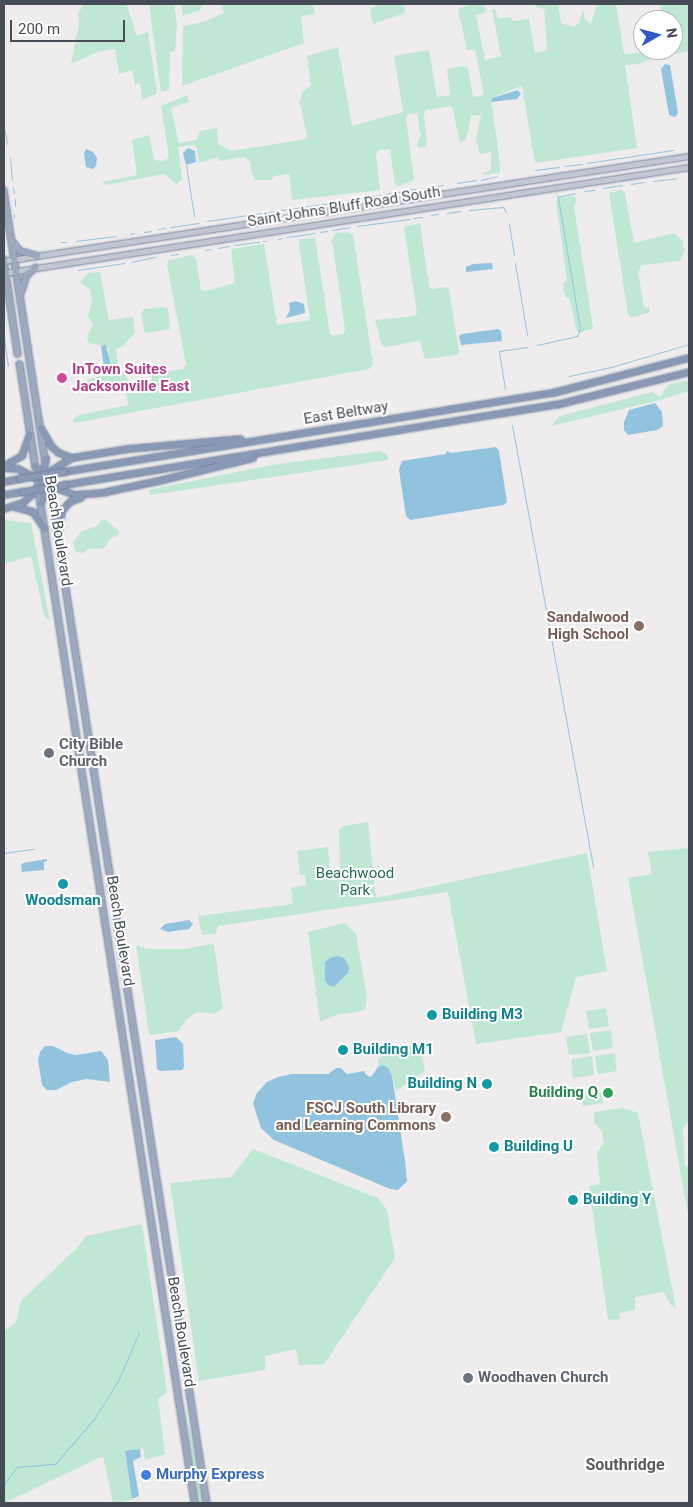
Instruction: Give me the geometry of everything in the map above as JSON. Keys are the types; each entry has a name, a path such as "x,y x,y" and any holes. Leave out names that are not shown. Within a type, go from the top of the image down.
{"highway":[{"path":"4,190 46,459 41,504"},
{"path":"12,240 21,251 36,256"},
{"path":"4,260 18,354"},
{"path":"20,295 27,274 35,268"},
{"path":"4,289 10,300"},
{"name":"East Beltway","path":"4,482 526,397 689,358"},
{"name":"Beach Boulevard","path":"20,364 35,466"},
{"name":"East Beltway","path":"4,495 556,405 689,372"},
{"path":"41,428 52,448 72,458"},
{"path":"4,467 22,456 30,434"},
{"path":"4,509 23,503 72,458 128,449 294,434"},
{"path":"58,537 60,515 65,506 74,500 296,447"},
{"path":"35,466 52,501 58,537 207,1503"},
{"path":"4,467 18,469 68,494 91,495"},
{"name":"Beach Boulevard","path":"41,504 195,1503"},
{"path":"14,507 33,512 45,529"},
{"path":"160,1201 150,1210 158,1213 163,1222"}],"main road":[{"name":"Saint Johns Bluff Road South","path":"4,260 15,260 689,156"},
{"name":"Saint Johns Bluff Road South","path":"5,273 689,167"}],"green space":[{"path":"84,4 130,4 127,6 137,36 148,32 157,93 142,100 140,83 135,84 132,70 119,74 115,49 100,51 71,64 79,24 78,13"},
{"path":"149,4 174,4 177,23 175,51 170,52 169,90 161,92"},
{"path":"181,4 203,4 200,10 183,16"},
{"path":"221,4 313,4 315,14 301,16 304,43 182,86 183,26 203,22 224,13"},
{"path":"379,4 404,4 405,13 373,24 370,9"},
{"path":"472,4 484,4 486,12 476,15 485,60 501,56 492,10 495,9 498,18 511,17 512,21 529,19 535,53 547,50 544,9 536,7 535,4 558,4 561,23 574,27 579,23 583,9 585,20 591,24 597,4 616,4 624,54 633,53 633,60 648,60 639,64 625,65 637,148 535,163 522,86 491,98 499,157 500,172 498,173 483,175 483,173 491,170 491,152 480,154 476,140 481,115 471,116 466,140 460,143 452,106 426,110 424,113 427,147 418,148 417,142 421,136 417,113 408,114 406,118 414,180 399,186 395,185 390,149 379,150 376,155 380,190 292,200 289,174 275,176 271,180 255,180 252,175 250,162 244,157 220,161 218,157 199,163 196,145 178,147 182,180 176,184 164,174 106,185 102,182 137,175 132,140 149,135 154,160 163,161 169,158 161,106 188,95 188,102 171,108 179,143 196,140 200,131 217,128 218,144 232,151 306,139 300,103 302,92 311,86 307,56 338,47 352,126 403,112 394,56 429,50 437,97 450,95 447,69 462,66 468,68 473,97 484,95 475,50 467,50 458,9"},
{"path":"660,4 689,4 689,51 683,52 683,10 661,10"},
{"path":"621,190 625,193 634,243 674,233 683,241 684,252 680,261 642,265 638,272 644,307 649,308 650,312 631,318 628,314 609,193"},
{"path":"573,196 577,199 574,207 593,328 579,333 576,329 570,299 565,297 563,284 567,280 556,201 558,198"},
{"path":"420,223 429,287 433,289 446,287 449,289 459,352 457,355 425,359 420,341 382,346 375,320 414,316 417,313 404,227"},
{"path":"348,232 353,235 373,364 369,369 74,423 73,419 79,415 128,405 126,391 119,382 109,382 92,391 88,389 87,380 111,373 108,347 89,343 87,336 93,325 88,316 92,301 90,290 80,282 88,273 100,272 110,320 133,317 135,333 122,347 116,349 119,373 124,374 133,387 138,390 152,388 152,375 154,373 183,369 186,364 167,265 169,260 192,255 196,259 201,290 206,291 235,283 231,249 264,244 277,325 310,320 299,244 300,239 315,238 330,334 334,336 343,334 345,329 332,240 336,233"},
{"path":"163,307 168,309 170,329 145,333 141,313 144,309"},
{"path":"689,380 689,391 660,400 551,426 560,416 652,392 660,397 668,385"},
{"path":"380,451 387,455 388,460 150,495 149,490 271,465"},
{"path":"4,520 31,523 50,622 44,615 31,556 4,564"},
{"path":"101,520 106,520 119,531 119,535 111,538 104,548 89,549 82,553 75,551 73,542 82,531 97,526"},
{"name":"Beachwood Park","path":"368,822 376,898 587,853 607,971 576,977 561,1032 476,1044 448,892 218,926 216,934 202,935 198,916 293,904 291,888 306,885 305,875 300,875 297,851 328,847 330,870 340,869 339,830 343,826"},
{"path":"689,848 689,1121 683,1129 685,1166 689,1166 689,1220 628,878 652,874 648,852"},
{"path":"345,923 356,934 367,997 365,1008 362,1011 336,1015 320,1022 308,932"},
{"path":"210,944 214,945 223,1008 214,1014 197,1012 187,1019 178,1031 149,1034 136,945 147,949 186,949"},
{"path":"606,1008 609,1026 589,1029 586,1011"},
{"path":"611,1030 613,1048 593,1051 590,1033"},
{"path":"587,1034 590,1053 569,1055 566,1037"},
{"path":"411,1044 421,1051 425,1071 396,1091 392,1076 378,1067 378,1059 387,1053 406,1050"},
{"path":"615,1053 617,1071 598,1074 595,1056"},
{"path":"592,1056 594,1075 573,1078 571,1059"},
{"path":"602,1092 603,1103 583,1106 582,1095"},
{"path":"623,1108 638,1113 676,1309 671,1305 664,1292 635,1297 635,1310 619,1313 620,1319 608,1320 589,1186 600,1184 597,1152 604,1144 602,1131 594,1123 594,1112"},
{"path":"253,1149 378,1198 387,1210 395,1258 324,1364 299,1365 296,1349 265,1356 265,1370 199,1381 170,1183 231,1177"},
{"path":"142,1224 167,1392 158,1399 165,1454 145,1460 143,1448 125,1452 132,1500 113,1503 103,1456 4,1503 4,1331 16,1322 21,1301 77,1248 86,1236"},
{"path":"184,1404 197,1463 203,1503 198,1503"}],"water":[{"path":"665,64 670,65 678,113 675,117 669,115 661,69"},
{"path":"518,90 521,94 517,99 491,102 492,98"},
{"path":"188,148 195,151 196,162 186,165 183,153"},
{"path":"86,149 93,152 97,158 96,166 93,169 86,167 84,153"},
{"path":"492,263 493,269 466,272 466,267 473,264"},
{"path":"296,301 304,304 305,313 286,318 290,310 289,303"},
{"path":"498,329 501,331 502,341 461,345 459,336 462,334"},
{"path":"106,345 112,373 105,374 101,346"},
{"path":"655,403 662,412 663,426 657,430 628,435 624,430 624,422 629,410"},
{"path":"496,447 499,451 507,502 503,505 410,520 406,516 399,470 402,461 446,454 447,451 451,453"},
{"path":"47,859 44,862 44,870 22,872 21,865 23,863"},
{"path":"189,920 193,924 189,929 168,932 160,929 165,924"},
{"path":"338,956 345,959 349,968 348,973 334,987 328,985 325,979 325,962 332,957"},
{"path":"176,1037 183,1044 184,1067 182,1070 160,1071 157,1069 155,1040"},
{"path":"45,1046 53,1046 76,1055 101,1051 108,1060 110,1082 87,1079 72,1082 56,1090 47,1090 42,1085 38,1060 40,1052"},
{"path":"383,1065 388,1068 392,1076 405,1161 407,1181 398,1190 390,1189 274,1140 261,1128 253,1103 257,1093 267,1082 292,1074 328,1074 336,1068 341,1068 347,1074 364,1071 366,1075 371,1077 378,1067"},
{"path":"140,1449 141,1457 133,1461 139,1496 132,1499 125,1451"}],"waterway":[{"path":"5,131 7,144"},
{"path":"587,163 673,150"},
{"path":"10,157 12,180"},
{"path":"564,166 582,164"},
{"path":"186,165 194,216"},
{"path":"535,170 559,167"},
{"path":"481,180 497,176"},
{"path":"653,181 676,178"},
{"path":"457,183 476,180"},
{"path":"631,184 644,182"},
{"path":"420,189 443,185"},
{"path":"603,188 622,185"},
{"path":"13,187 14,193"},
{"path":"407,190 415,189"},
{"path":"584,191 595,190"},
{"path":"398,192 403,191"},
{"path":"386,194 391,193"},
{"path":"557,195 558,197 575,193"},
{"path":"369,197 381,195"},
{"path":"537,345 577,336 580,329 558,197"},
{"path":"207,221 364,198"},
{"path":"15,199 15,206"},
{"path":"469,210 503,207 506,212"},
{"path":"447,213 460,211"},
{"path":"431,215 438,214"},
{"path":"413,218 422,217"},
{"path":"357,226 410,219"},
{"path":"171,227 199,223"},
{"path":"509,224 514,255"},
{"path":"332,230 350,227"},
{"path":"158,229 165,228"},
{"path":"144,232 151,231"},
{"path":"320,232 327,231"},
{"path":"130,234 134,233"},
{"path":"287,237 315,233"},
{"path":"76,241 116,236"},
{"path":"278,239 282,238"},
{"path":"61,242 66,242"},
{"path":"234,245 259,242"},
{"path":"218,248 229,246"},
{"path":"205,250 211,249"},
{"path":"171,255 178,254"},
{"path":"131,262 155,257"},
{"path":"78,270 124,263"},
{"path":"515,263 527,335"},
{"path":"4,338 8,366"},
{"path":"569,376 611,367 689,344"},
{"path":"505,389 499,351 528,347"},
{"path":"512,425 593,867"},
{"path":"4,853 34,849"},
{"path":"4,1484 17,1467 55,1464 94,1419 119,1379 139,1332"}],"place":[{"name":"InTown Suites Jacksonville East","path":"62,378"},
{"name":"Sandalwood High School","path":"639,626"},
{"name":"City Bible Church","path":"49,753"},
{"name":"Woodsman","path":"63,884"},
{"name":"Building M3","path":"432,1015"},
{"name":"Building M1","path":"343,1050"},
{"name":"Building N","path":"487,1084"},
{"name":"Building Q","path":"608,1093"},
{"name":"FSCJ South Library and Learning Commons","path":"446,1117"},
{"name":"Building U","path":"494,1147"},
{"name":"Building Y","path":"573,1200"},
{"name":"Woodhaven Church","path":"468,1378"},
{"name":"Murphy Express","path":"146,1475"}],"district":[{"name":"Southridge","path":"625,1465"}]}
